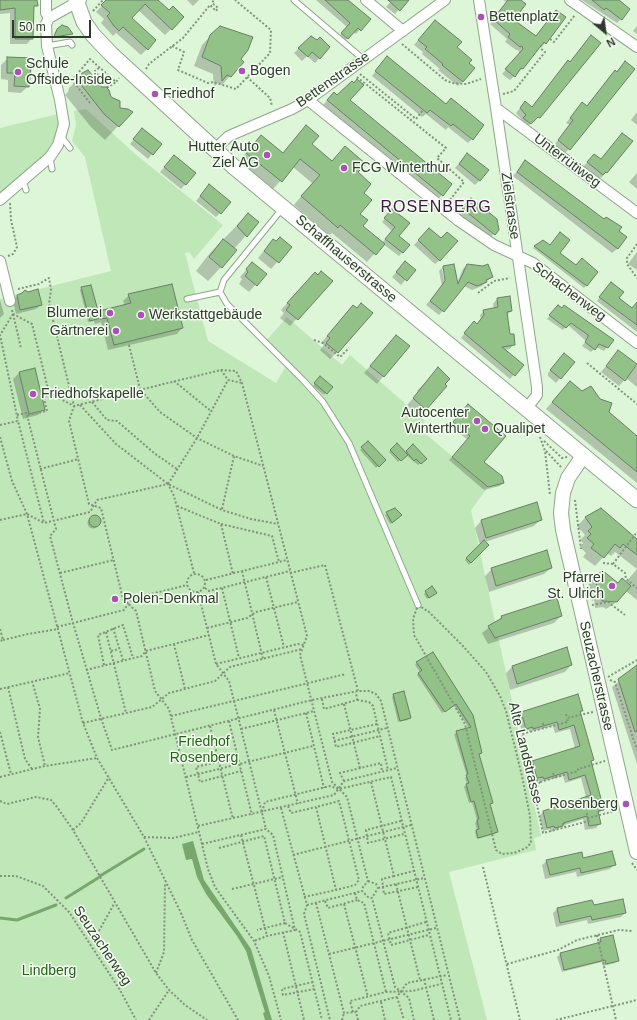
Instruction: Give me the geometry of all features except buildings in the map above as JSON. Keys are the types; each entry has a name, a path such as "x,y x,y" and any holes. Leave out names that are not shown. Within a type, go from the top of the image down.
{"main road":[{"name":"Schaffhauserstrasse","path":"78,1 79,12 89,28 111,54 215,149 637,500"},
{"name":"Seuzacherstrasse","path":"583,456 565,485 561,504 562,519 589,650 637,852"}],"street":[{"path":"46,0 46,13 49,18"},
{"path":"366,0 403,31"},
{"name":"Bettenstrasse","path":"215,149 229,136 244,128 292,109 308,100 445,0"},
{"name":"Zielstrasse","path":"479,0 537,386 537,395 527,408"},
{"path":"570,0 637,47"},
{"path":"0,200 50,157 62,136 64,124 63,113 48,46 46,24 49,18 78,1"},
{"name":"Schachenweg","path":"308,100 443,208 494,245 533,263 637,343"},
{"name":"Unterrütiweg","path":"496,108 637,213"},
{"path":"2,259 10,301"}],"lane":[{"path":"294,0 363,59"},
{"path":"48,46 70,42 72,45"},
{"path":"62,136 70,148"},
{"path":"50,157 52,169"},
{"path":"23,179 26,190"},
{"path":"284,207 224,280 220,292 227,304 323,402 349,443 418,605"},
{"path":"187,299 220,292"}],"path":[{"path":"93,11 103,0"},
{"path":"146,69 183,38 210,5 216,10 218,8 212,3 214,0"},
{"path":"172,46 184,52 178,70 208,82 213,82 236,89 270,53 271,30 235,0"},
{"path":"550,39 554,42 581,8"},
{"path":"402,43 445,80 452,83 466,84 484,78"},
{"path":"501,94 514,92 545,52 540,48"},
{"path":"90,103 72,80 90,59 116,82"},
{"path":"99,68 95,71 108,88 119,78"},
{"path":"350,68 416,119 423,110"},
{"path":"350,68 446,148 437,158 464,182 443,208"},
{"path":"247,77 270,98 273,109"},
{"path":"2,259 13,254 17,247 11,220 10,190"},
{"path":"637,244 627,258 627,264 637,278"},
{"path":"478,293 494,282 515,276"},
{"path":"30,287 39,284 48,278 52,290 49,304 74,406 69,422 90,504 101,508 123,599 136,610 154,691 170,709 208,869 215,887 254,941 269,976 280,1020"},
{"path":"10,301 22,348"},
{"path":"13,314 0,335 2,351 44,523"},
{"path":"13,314 32,324 49,393 74,406 221,370 236,371 242,383 307,636 300,655 332,782 347,797 368,881"},
{"path":"314,340 323,343 340,357 349,348"},
{"path":"129,345 140,389 160,412 197,438 234,456 263,466"},
{"path":"587,363 637,404"},
{"path":"221,370 228,380 242,383"},
{"path":"0,520 27,514 44,523 54,521 90,512 97,500 168,484 197,438 228,380"},
{"path":"174,381 211,411"},
{"path":"17,415 26,413 27,415 47,411 44,398 49,393"},
{"path":"92,402 107,420 117,421 154,454 177,469"},
{"path":"80,405 116,444 168,484 222,510 251,519 278,524"},
{"path":"27,415 56,529 50,536 86,670 112,750 312,700 357,691 369,691 376,694 381,701 388,728 447,974 460,1020"},
{"path":"0,425 18,421"},
{"path":"0,437 12,481 27,514 83,723 97,758 144,837 181,913 192,940 238,1020"},
{"path":"540,437 545,450 550,502"},
{"path":"545,450 562,468"},
{"path":"222,510 234,456"},
{"path":"40,469 79,459"},
{"path":"168,484 177,506 194,573"},
{"path":"575,495 582,555"},
{"path":"177,506 221,524 272,536 279,562"},
{"path":"221,524 233,574"},
{"path":"613,564 637,532"},
{"path":"60,573 114,560"},
{"path":"206,580 287,560"},
{"path":"603,563 613,564 625,574 626,579 637,588"},
{"path":"204,588 209,591 325,565 357,691 357,700"},
{"path":"242,571 263,659"},
{"path":"194,573 201,574 206,580 204,588 198,592 191,591 187,585 188,578 194,573"},
{"path":"266,577 284,647"},
{"path":"0,629 1,640 58,628 124,610 131,599 187,585"},
{"path":"222,588 239,658"},
{"path":"198,592 216,664 229,681 266,828 273,835 295,930"},
{"path":"207,628 252,616 256,612 298,602"},
{"path":"589,606 608,602 625,615"},
{"name":"Alte Landstrasse","path":"418,605 430,612 486,672 500,696 506,711 530,816 531,844 514,853 502,854 496,850 465,724 414,635 413,619 418,605"},
{"path":"104,665 98,634 123,625 134,658"},
{"path":"114,628 123,660"},
{"path":"106,632 126,713"},
{"path":"86,670 142,656 146,651 209,635"},
{"path":"174,644 185,689"},
{"path":"216,664 284,647 298,644 304,645"},
{"path":"111,651 119,649"},
{"path":"83,723 152,707 169,693 215,681 230,667 302,649"},
{"path":"615,673 637,660"},
{"path":"0,689 70,673"},
{"path":"171,716 346,674"},
{"path":"605,678 615,682 637,750"},
{"path":"32,681 40,709 38,737 45,766"},
{"path":"8,687 25,759 32,769"},
{"path":"322,699 324,709 357,700 368,702 373,706 388,770"},
{"path":"344,704 360,768"},
{"path":"274,710 298,804"},
{"path":"241,729 314,711"},
{"path":"567,718 596,711"},
{"path":"306,713 324,788"},
{"path":"540,782 531,776 522,734 568,722 566,714"},
{"path":"229,721 252,814"},
{"path":"543,723 544,728"},
{"path":"377,724 333,734 334,740 336,747 380,736"},
{"path":"210,726 233,819"},
{"path":"334,740 388,728"},
{"path":"0,732 11,774"},
{"path":"186,777 313,746"},
{"path":"238,757 196,767 200,782 241,771"},
{"path":"0,777 45,766 97,758"},
{"path":"587,813 589,821 543,834 534,791 540,782 578,771 578,768 606,761"},
{"path":"344,781 340,773 381,763 382,772"},
{"path":"576,764 578,768"},
{"path":"198,826 334,795 344,781 397,768"},
{"path":"554,773 555,778"},
{"path":"73,830 81,823 109,777"},
{"path":"262,812 265,802 296,796 330,786 339,789 391,777 402,827 451,1020"},
{"path":"371,782 394,876"},
{"path":"0,801 6,804 36,798 51,800 73,830 114,904 156,973 169,990 186,1006 207,1020"},
{"path":"288,806 290,813 339,801 359,880 355,885 304,897"},
{"path":"316,807 336,890"},
{"path":"281,808 306,905 304,914 330,1020"},
{"path":"588,818 617,810"},
{"path":"401,821 366,830 368,843 404,834"},
{"path":"564,822 565,828"},
{"path":"293,854 411,825"},
{"path":"202,844 266,828"},
{"path":"144,837 173,838 200,832"},
{"path":"241,835 267,936"},
{"path":"219,848 264,836 285,923 300,932 322,1020"},
{"path":"483,867 520,1020"},
{"path":"414,871 382,879 384,894 418,887"},
{"name":"Seuzacherweg","path":"0,876 16,876 43,886 69,912 120,990 136,1020"},
{"path":"232,889 283,878"},
{"path":"414,1020 409,998 395,987 372,898 378,888 424,878"},
{"path":"368,881 376,884 378,888"},
{"path":"362,891 363,887 368,881"},
{"path":"156,973 164,952 165,882"},
{"path":"396,884 420,980"},
{"path":"306,905 362,891"},
{"path":"362,891 368,897 372,898"},
{"path":"355,893 357,900"},
{"path":"325,900 328,908 357,900 364,903 386,992"},
{"path":"316,903 344,1013 342,1020"},
{"path":"95,938 114,904"},
{"path":"344,904 368,997"},
{"path":"426,922 388,933 391,946 430,935"},
{"path":"257,930 285,923"},
{"path":"329,954 436,928"},
{"path":"254,941 267,936 295,930"},
{"path":"506,964 558,950 577,940 619,930 632,932"},
{"path":"283,932 304,1020"},
{"path":"596,936 616,1020"},
{"path":"358,1020 356,1012 360,1006 397,997 407,983 447,974"},
{"path":"424,979 434,1020"},
{"path":"313,982 282,988 283,995 314,989"},
{"path":"352,1012 350,1002 386,992 402,992 442,984"},
{"path":"149,1020 169,990"},
{"path":"397,997 404,1020"},
{"path":"556,1020 637,1000"},
{"path":"381,1001 385,1020"},
{"path":"344,1013 356,1012"}],"green space":[{"name":"Friedhof Rosenberg","path":"86,109 134,153 223,225 194,259 189,252 185,253 208,341 276,383 287,364 265,342 287,317 342,365 350,355 425,421 420,429 488,487 471,510 541,836 534,838 536,850 449,872 487,1020 0,1020 0,299 111,271 85,157 72,141 76,125 74,111"},
{"path":"58,114 58,131 48,152 0,194 0,128"}],"shaded area":[{"path":"193,841 204,880 251,949 272,1020 265,1020 263,1013 265,1012 246,951 237,936 206,894 197,877 192,859 186,860 182,844"}],"waterway":[{"path":"100,876 144,849"},
{"path":"66,898 98,878"},
{"path":"0,918 17,920 56,905"}],"place":[{"name":"Bettenplatz","path":"481,17"},
{"name":"Bogen","path":"242,71"},
{"name":"Schule Offside-Inside","path":"18,72"},
{"name":"Friedhof","path":"155,94"},
{"name":"Hutter Auto Ziel AG","path":"267,155"},
{"name":"FCG Winterthur","path":"344,168"},
{"name":"Blumerei","path":"110,313"},
{"name":"Werkstattgebäude","path":"141,315"},
{"name":"Gärtnerei","path":"116,331"},
{"name":"Friedhofskapelle","path":"33,394"},
{"name":"Autocenter Winterthur","path":"477,421"},
{"name":"Qualipet","path":"485,429"},
{"name":"Pfarrei St. Ulrich","path":"612,586"},
{"name":"Polen-Denkmal","path":"115,599"},
{"name":"Rosenberg","path":"626,804"}],"district":[{"name":"ROSENBERG","path":"436,208"}],"park label":[{"name":"Lindberg","path":"49,971"}]}
